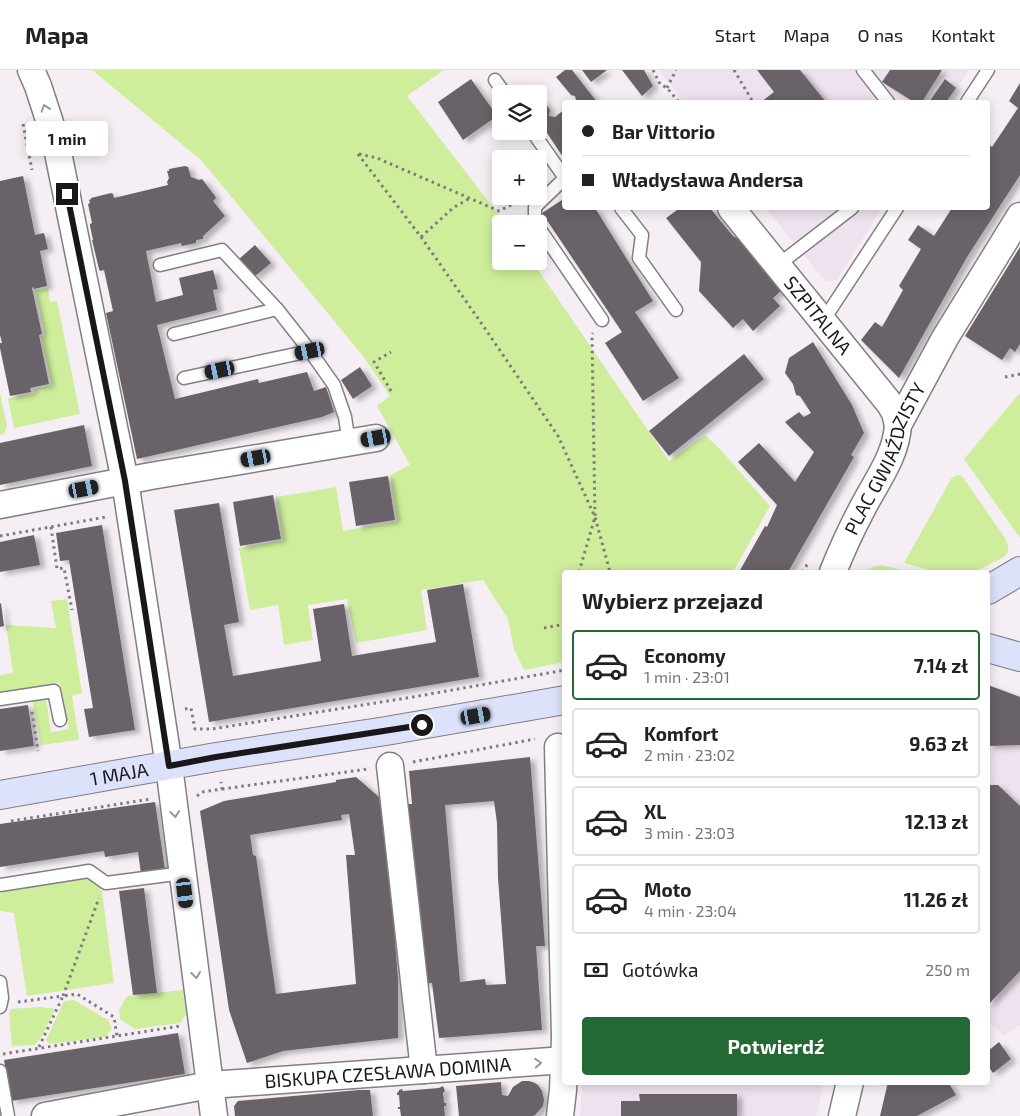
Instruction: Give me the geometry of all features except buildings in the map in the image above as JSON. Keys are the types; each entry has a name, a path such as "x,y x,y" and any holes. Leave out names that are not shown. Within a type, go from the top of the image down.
{"street":[{"path":"31,70 55,138 125,481 169,766 214,1116"},
{"name":"SZPITALNA","path":"733,210 890,404 898,425"},
{"name":"PLAC GWIAŹDZISTY","path":"834,570 859,513 891,455 897,438 898,425 940,347 1020,216"},
{"path":"0,505 125,481 376,438"},
{"path":"990,589 1020,572"},
{"path":"990,633 1001,654"},
{"name":"1 MAJA","path":"0,795 216,757 386,731 562,701"},
{"path":"558,747 562,926"},
{"path":"390,766 424,1070"},
{"name":"BISKUPA CZESŁAWA DOMINA","path":"45,1116 210,1086 562,1060"},
{"path":"560,1116 563,1085"},
{"path":"842,1116 849,1085"}],"lane":[{"path":"863,70 886,100"},
{"path":"968,100 988,70"},
{"path":"495,80 499,85"},
{"path":"538,140 562,174"},
{"path":"535,215 535,207 562,181"},
{"path":"623,210 642,235 639,258 676,310"},
{"path":"778,265 849,210"},
{"path":"823,321 897,210"},
{"path":"547,240 602,320"},
{"path":"160,265 222,250 277,309 334,384 345,417 349,443"},
{"path":"174,334 277,309"},
{"path":"184,378 310,351"},
{"path":"0,699 54,691 60,720"},
{"path":"0,885 89,872 106,883 183,873"},
{"path":"0,982 2,998 0,1006"},
{"path":"0,1071 8,1116"}],"path":[{"path":"653,70 660,84 667,88 676,100"},
{"path":"667,88 676,70"},
{"path":"734,70 751,100"},
{"path":"510,205 499,211 377,158 358,154 422,237 558,436 595,517 609,570"},
{"path":"422,237 453,208 470,198"},
{"path":"580,570 595,517 592,335 602,320"},
{"path":"391,352 374,362 391,391"},
{"path":"1005,377 1020,374"},
{"path":"0,536 106,517"},
{"path":"51,527 57,569 64,568 72,610"},
{"path":"544,628 562,625"},
{"path":"160,713 191,708 195,728 212,729 413,697 562,671"},
{"path":"29,695 38,750"},
{"path":"10,821 155,799"},
{"path":"39,1048 62,996 106,883"},
{"path":"0,1006 77,994 114,1017 117,1036"},
{"path":"0,1054 182,1026"}],"shaded area":[{"path":"659,70 969,70 949,100 682,100"},
{"path":"768,210 881,210 837,280 825,281"},
{"path":"990,686 1020,697 1020,1025 1004,1036 990,1023"},
{"path":"821,1085 823,1087 816,1116 580,1116 582,1086"}],"green space":[{"path":"92,70 444,70 407,96 499,215 492,215 492,270 538,270 669,461 705,435 719,448 770,506 734,570 562,570 562,663 524,670 514,649 508,619 483,580 421,590 427,630 356,643 347,599 308,605 313,640 284,645 278,605 250,610 239,548 283,540 276,497 336,487 343,531 397,521 390,475 410,465 377,406 390,396 363,356 201,160"},
{"path":"48,288 50,302 57,301 80,414 14,428 8,398 35,393 34,389 52,385 41,337 45,335 35,290"},
{"path":"0,393 7,426 4,434 0,435"},
{"path":"1020,393 1020,538 964,459"},
{"path":"960,475 964,479 1005,538 1008,552 1004,557 978,570 929,570 904,563 951,479"},
{"path":"882,565 901,570 867,570"},
{"path":"67,599 82,693 72,696 79,740 41,745 32,699 46,698 51,732 69,729 60,683 0,692 0,675 13,673 6,625 56,628 51,601"},
{"path":"91,878 102,891 114,983 27,996 14,913 0,911 0,895 2,892"},
{"path":"183,990 186,1014 180,1023 135,1029 120,1019 119,1010 127,996"},
{"path":"74,1000 108,1020 112,1028 106,1037 49,1044 46,1040 64,1001"},
{"path":"40,1007 55,1009 42,1036 35,1045 12,1046 9,1013 11,1009"}],"route":[{"path":"67,194 125,481 169,766 422,725"}]}
